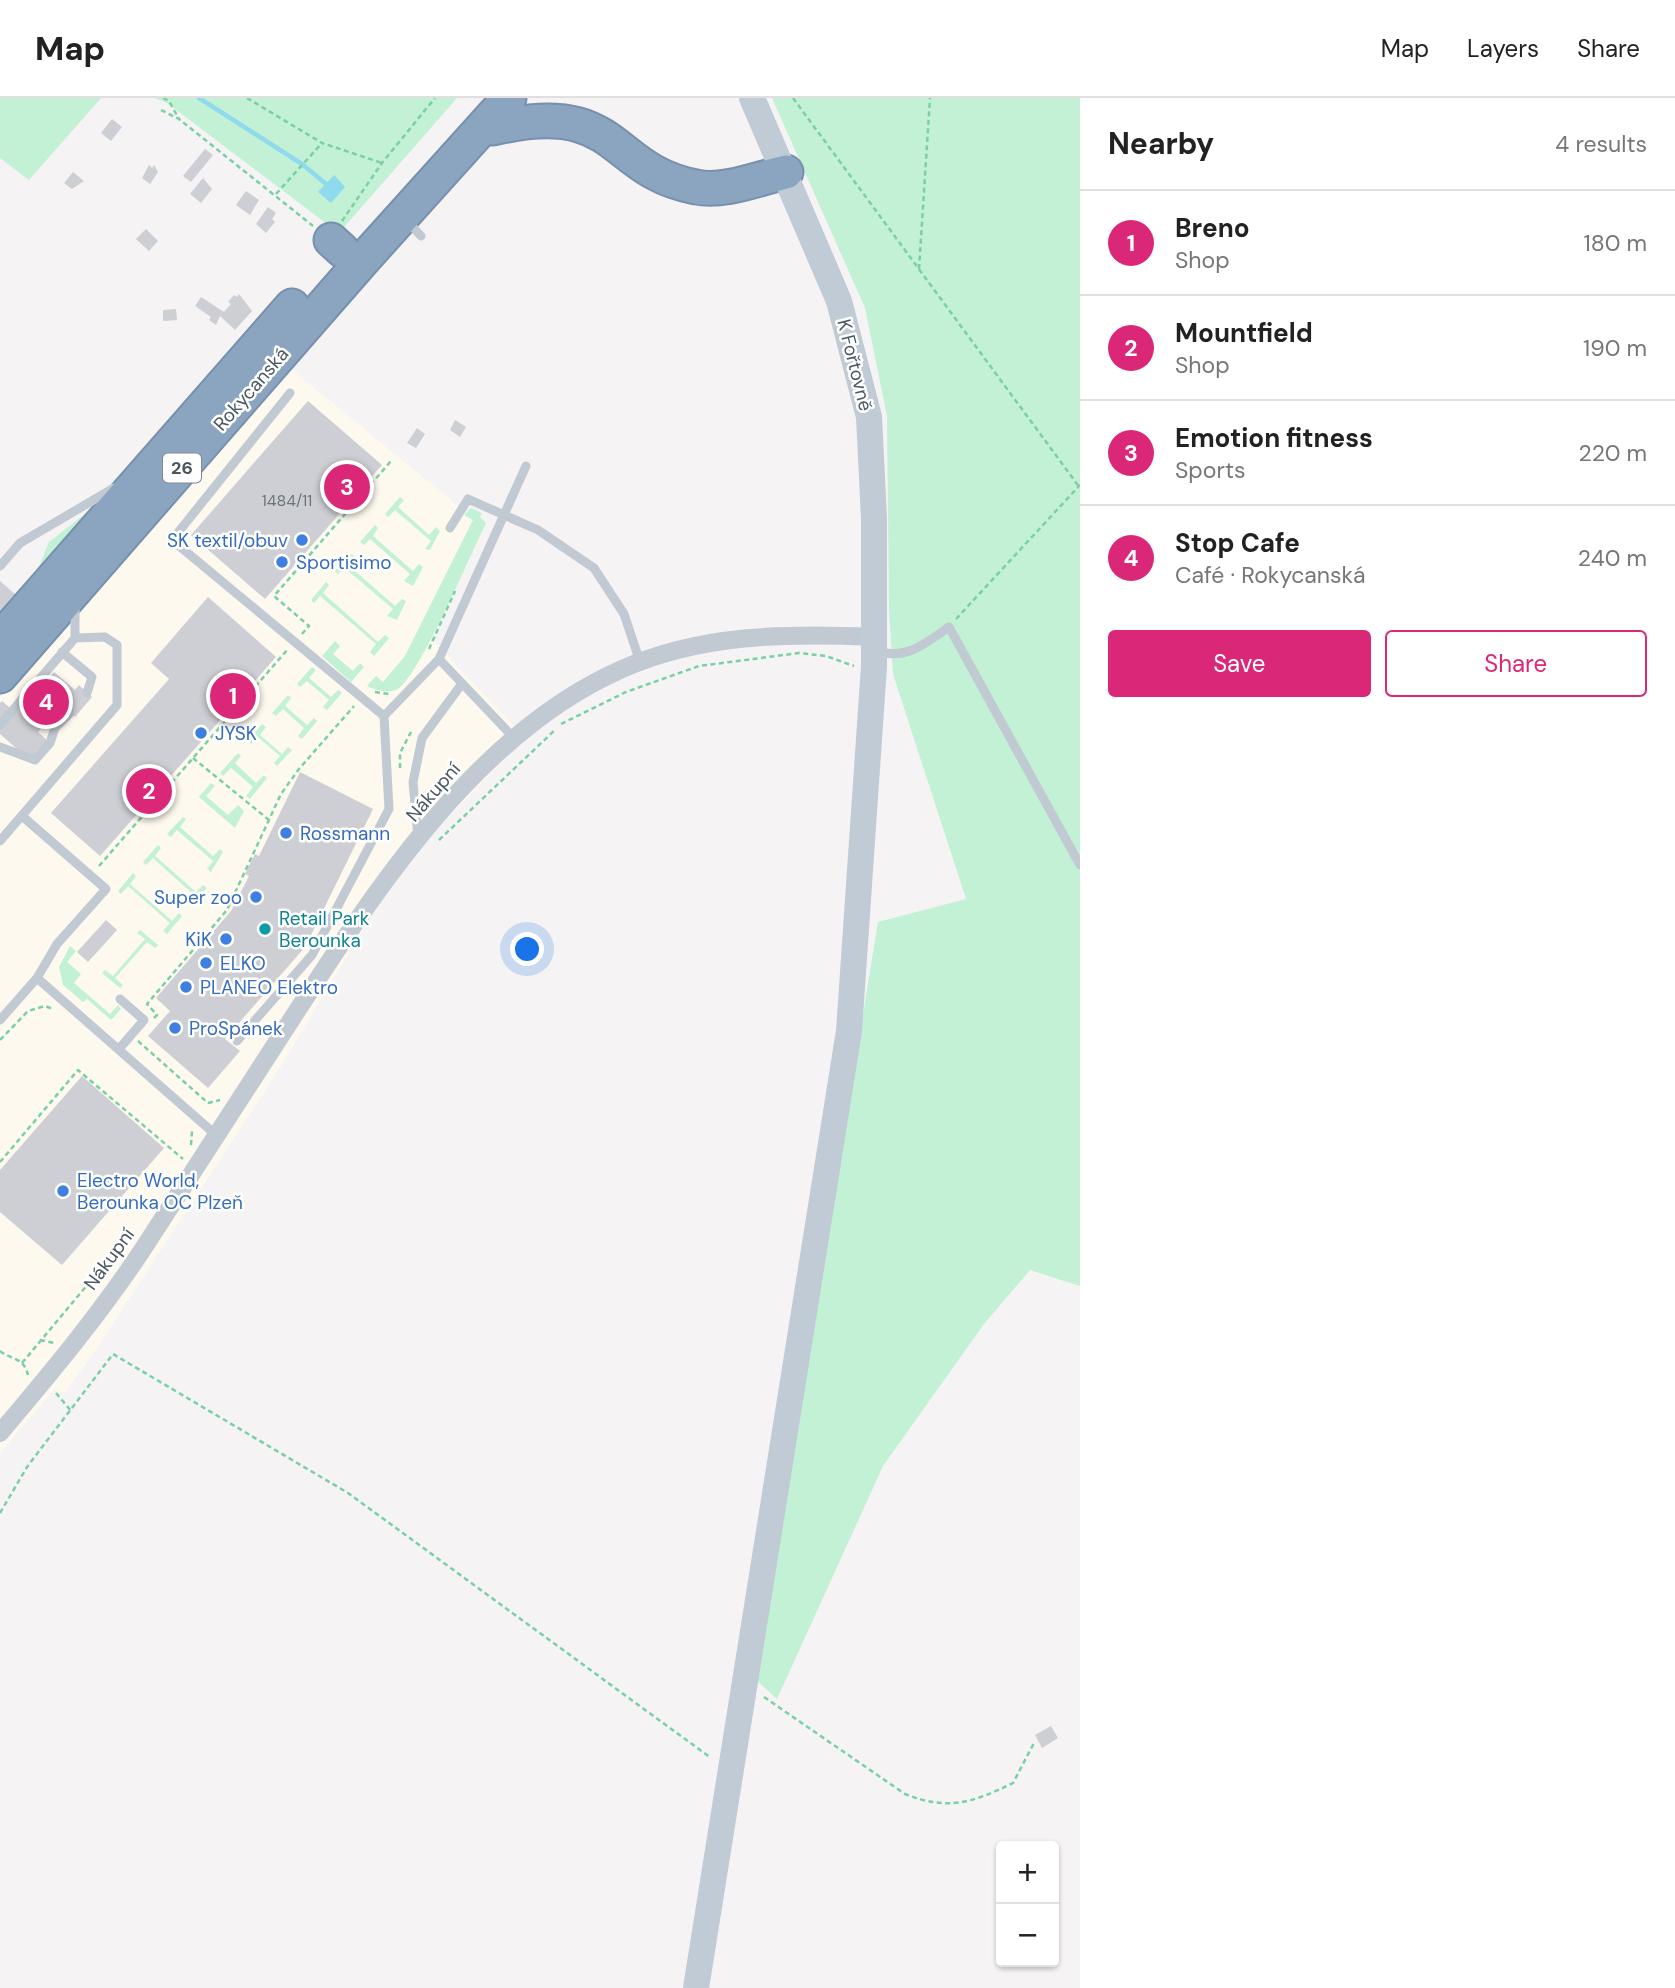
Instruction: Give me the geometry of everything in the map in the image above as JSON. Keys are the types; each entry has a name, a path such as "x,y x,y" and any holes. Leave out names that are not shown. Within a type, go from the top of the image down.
{"highway":[{"name":"26","path":"345,250 478,98"},
{"name":"26","path":"345,250 412,226 463,149 509,98"},
{"path":"463,149 534,103 572,99 601,110 648,161 664,173 697,188 714,188 786,172"},
{"path":"630,117 647,155 664,173"},
{"name":"Rokycanská","path":"0,639 345,250"},
{"name":"Rokycanská","path":"11,688 75,590 345,250"}],"street":[{"name":"K Fořtovně","path":"696,1988 849,1031 873,651 874,518 869,417 839,301 786,172 752,98"},
{"name":"Nákupní","path":"0,1433 50,1374 140,1253 377,888 425,845 481,768 513,737 549,711 618,670 690,646 797,633 873,651"}],"lane":[{"path":"289,393 172,540 384,716"},
{"path":"237,1041 312,954 389,809 384,716 439,659 526,466"},
{"path":"0,566 20,543 149,468"},
{"path":"450,528 468,499 538,530 594,568 624,614 640,662"},
{"path":"0,725 11,688 62,652 75,638 75,590"},
{"path":"873,651 892,656 913,651 949,627 1080,865"},
{"path":"0,841 117,705 117,645 105,637 75,638"},
{"path":"62,652 92,677 88,693"},
{"path":"439,659 513,737"},
{"path":"425,845 413,782 422,738 461,685"},
{"path":"11,688 55,728"},
{"path":"0,747 36,760 50,743 55,728 70,713"},
{"path":"0,1020 37,978 57,944 106,889 22,816"},
{"path":"37,978 216,1135"},
{"path":"119,1049 144,1020 120,999"}],"path":[{"path":"163,98 169,101 179,119"},
{"path":"247,98 322,143 382,163"},
{"path":"161,110 179,119 345,250 382,163 435,98"},
{"path":"793,98 1079,487 949,627"},
{"path":"919,270 930,98"},
{"path":"276,194 322,143"},
{"path":"90,875 309,626 274,596 391,461"},
{"path":"428,652 459,583"},
{"path":"425,845 559,725 626,692 699,666 799,653 826,656 853,666 873,651"},
{"path":"150,1023 157,1014 146,1004 227,910 269,820 299,769 368,691 393,694"},
{"path":"400,773 400,753 417,723"},
{"path":"193,758 269,820"},
{"path":"0,1040 37,1006 55,1010"},
{"path":"143,1031 136,1040 208,1103 222,1099"},
{"path":"0,1162 78,1070 185,1162 190,1154 191,1130"},
{"path":"17,1142 21,1145"},
{"path":"22,1363 114,1253 126,1254"},
{"path":"40,1340 61,1342"},
{"path":"0,1351 22,1363 29,1383"},
{"path":"0,1513 27,1467 72,1412 113,1354 348,1493 730,1772"},
{"path":"54,1390 72,1412"},
{"path":"745,1684 905,1794 930,1804 952,1805 1013,1783 1034,1743"}],"shaded area":[{"path":"290,368 480,524 427,634 525,738 402,865 281,1066 99,1345 65,1393 54,1390 0,1453 0,696"}],"green space":[{"path":"0,98 101,98 29,180 0,158"},
{"path":"155,98 457,98 339,233 167,103"},
{"path":"772,98 1080,98 1080,1286 1030,1270 984,1324 883,1466 777,1699 755,1679 878,922 966,899 893,674 889,610 887,416 865,308"},
{"path":"400,497 404,500 398,507 429,535 436,527 440,531 430,550 425,549 431,541 395,510 388,517 385,514"},
{"path":"471,508 482,513 480,517 486,523 419,661 398,689 386,691 367,686 376,676 383,682 405,656 473,520 464,515"},
{"path":"90,510 94,516 36,574 49,542"},
{"path":"375,525 378,528 373,536 413,571 419,564 423,567 413,586 404,581 410,574 370,539 364,545 360,542"},
{"path":"351,554 354,556 348,565 395,606 402,599 406,601 397,620 387,616 393,609 345,568 338,574 335,571"},
{"path":"326,582 329,585 323,593 378,642 385,635 389,638 374,656 370,652 376,644 320,596 314,603 311,600"},
{"path":"335,641 340,646 333,654 353,671 360,663 364,667 351,682 322,656"},
{"path":"312,667 316,670 309,678 331,697 338,690 342,693 327,710 323,707 329,700 307,681 300,687 297,684"},
{"path":"288,695 291,698 285,706 307,725 314,718 317,721 302,739 298,736 304,728 283,709 276,716 272,713"},
{"path":"262,724 266,727 260,735 282,754 288,747 292,750 277,766 274,763 280,756 258,737 251,744 248,741"},
{"path":"238,753 241,756 235,763 256,783 264,775 267,778 250,799 246,796 253,787 231,768 223,776 220,773"},
{"path":"211,783 215,786 206,796 228,815 238,805 244,811 235,828 199,797"},
{"path":"183,817 186,819 180,827 213,856 220,849 223,852 211,872 207,869 213,861 177,830 171,837 167,834"},
{"path":"158,845 161,848 155,856 196,892 203,885 207,888 192,905 188,902 194,895 153,858 146,865 143,862"},
{"path":"133,873 136,876 130,884 172,921 179,913 182,916 167,934 163,931 170,923 128,886 121,894 118,891"},
{"path":"140,930 158,945 155,948 147,942 115,978 123,985 120,988 102,973 105,970 113,976 145,939 137,933"},
{"path":"70,946 76,951 67,962 81,974 74,983 110,1014 118,1005 121,1009 111,1020 87,999 83,1002 63,985 59,967"}],"water":[{"path":"334,175 345,187 331,203 318,192"}],"building":[{"path":"112,119 122,127 111,141 101,133"},
{"path":"205,149 213,155 191,182 183,176"},
{"path":"149,165 152,168 154,165 158,172 150,184 142,178"},
{"path":"73,172 84,181 72,189 64,183"},
{"path":"203,178 212,189 201,203 190,194"},
{"path":"246,191 259,200 250,215 236,205"},
{"path":"268,207 276,213 272,219 275,222 266,233 256,224"},
{"path":"146,229 158,241 149,251 136,239"},
{"path":"239,294 252,311 235,330 220,316 216,325 209,320 211,317 195,306 201,297 224,312 231,304 228,302 234,295 237,297"},
{"path":"176,309 177,320 163,321 163,310"},
{"path":"308,401 382,465 265,599 191,535"},
{"path":"455,420 466,427 460,437 450,430"},
{"path":"417,428 425,434 416,448 407,443"},
{"path":"0,581 16,595 0,613"},
{"path":"208,597 276,657 100,856 51,813 169,679 151,663"},
{"path":"54,672 75,690 79,685 92,697 75,717 62,705 38,732 49,742 32,762 0,734 0,703 2,701 16,713"},
{"name":"Retail Park Berounka","path":"300,772 373,809 305,947 225,1039 240,1051 208,1088 148,1036 170,1011 156,998 231,911 249,876 245,874 255,854 259,856"},
{"path":"106,920 117,930 88,962 77,952"},
{"name":"Electro World, Berounka OC Plzeň","path":"82,1076 164,1148 62,1265 0,1212 0,1170"},
{"path":"1051,1726 1058,1738 1042,1748 1035,1735"}],"waterway":[{"path":"199,98 302,164 326,184"}],"place":[{"name":"Emotion fitness","path":"347,487"},
{"name":"SK textil/obuv","path":"302,540"},
{"name":"Sportisimo","path":"282,562"},
{"name":"Breno","path":"233,696"},
{"name":"Stop Cafe","path":"46,702"},
{"name":"JYSK","path":"201,733"},
{"name":"Mountfield","path":"149,791"},
{"name":"Rossmann","path":"286,833"},
{"name":"Super zoo","path":"256,897"},
{"name":"Retail Park Berounka","path":"265,929"},
{"name":"KiK","path":"226,939"},
{"name":"ELKO","path":"206,963"},
{"name":"PLANEO Elektro","path":"186,987"},
{"name":"ProSpánek","path":"175,1028"},
{"name":"Electro World, Berounka OC Plzeň","path":"63,1191"}]}
